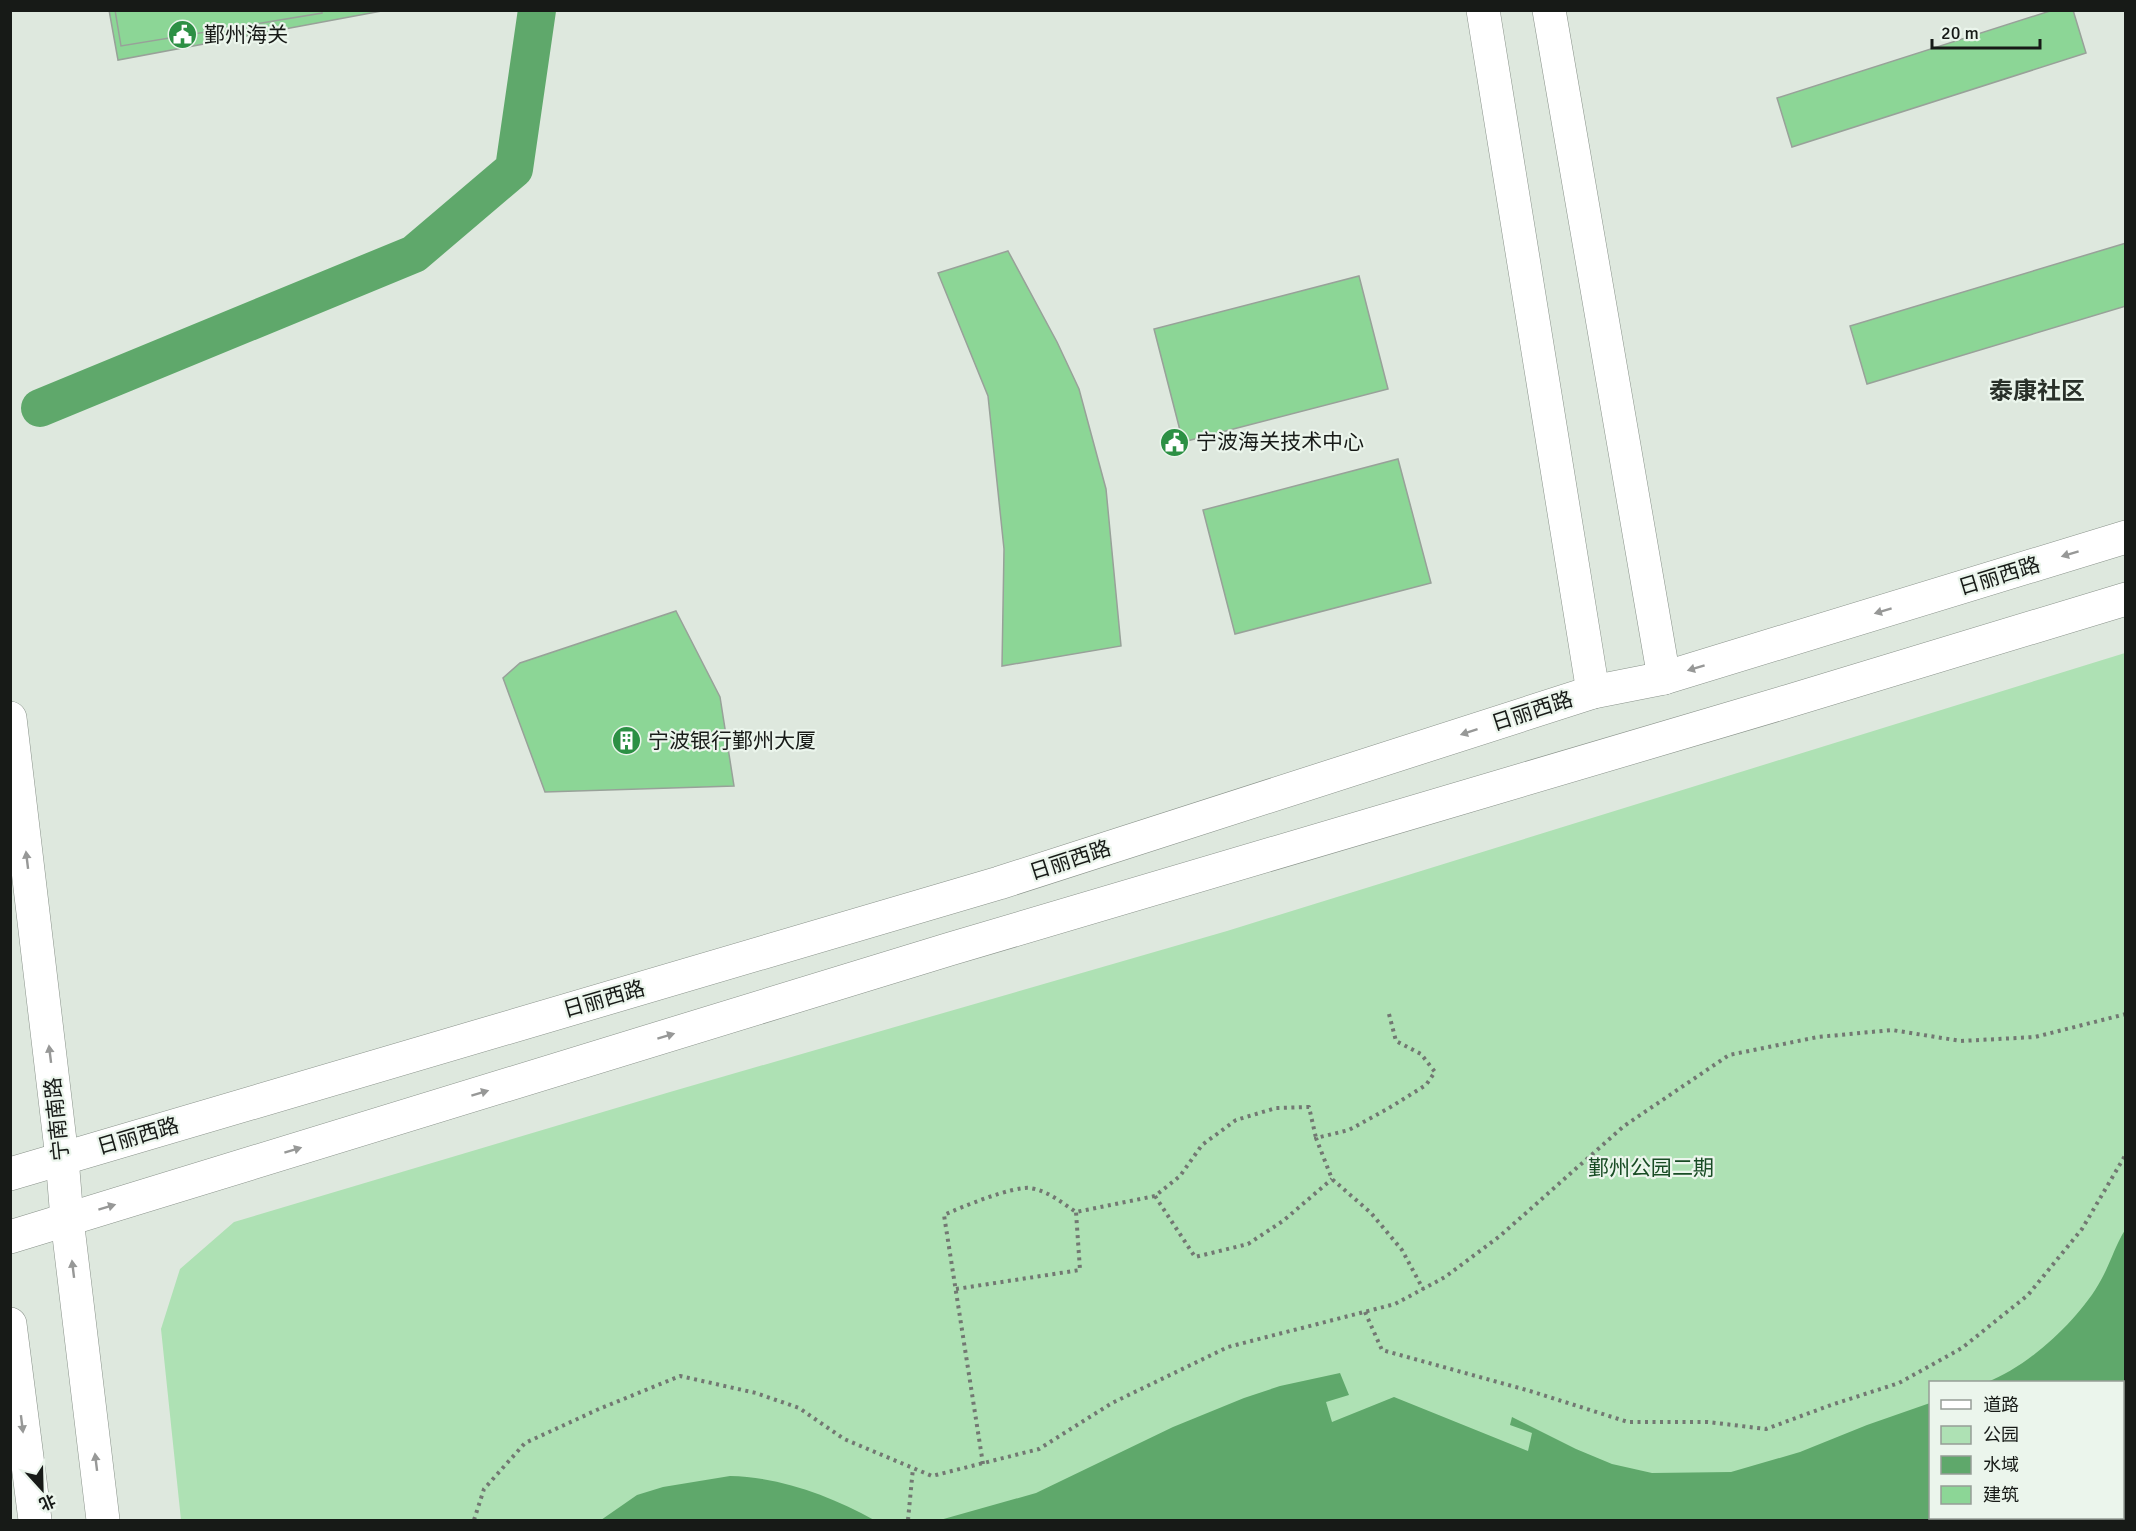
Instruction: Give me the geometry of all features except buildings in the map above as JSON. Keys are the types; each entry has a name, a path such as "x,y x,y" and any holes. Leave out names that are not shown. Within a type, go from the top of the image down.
{"main road":[{"path":"1483,10 1593,692"},
{"path":"1549,10 1664,678"},
{"name":"日丽西路","path":"10,1174 999,883 1593,692 1664,678 2126,537"},
{"path":"10,1237 950,949 1777,705 2126,599"},
{"name":"宁南南路","path":"10,718 103,1521"},
{"path":"10,1324 33,1511"}],"path":[{"path":"1316,1138 1349,1130 1389,1108 1426,1084 1435,1072 1420,1054 1396,1041 1389,1014"},
{"path":"474,1521 484,1489 525,1443 599,1409 680,1376 756,1393 799,1408 844,1439 932,1476 1039,1449 1113,1403 1228,1347 1395,1304 1445,1277 1500,1236 1624,1126 1729,1055 1818,1038 1892,1030 1961,1041 2034,1037 2126,1014"},
{"path":"983,1464 944,1215 975,1201 1028,1188 1052,1195 1076,1212 1155,1196 1180,1176 1202,1145 1236,1120 1276,1108 1309,1107 1316,1138 1332,1179 1371,1213 1402,1250 1423,1289"},
{"path":"1365,1312 1382,1350 1414,1360 1530,1391 1628,1422 1708,1422 1766,1429 1899,1383 1962,1348 2028,1295 2082,1229 2126,1154"},
{"path":"1155,1196 1195,1257 1248,1244 1283,1221 1332,1179"},
{"path":"956,1288 1080,1270 1076,1212"},
{"path":"908,1521 913,1468"}],"green space":[{"name":"鄞州公园二期","path":"2125,653 2125,1520 181,1520 161,1329 180,1269 234,1222 670,1092 1227,931"}],"water":[{"path":"2125,1230 2125,1520 940,1520 1036,1493 1173,1427 1244,1398 1280,1386 1340,1373 1349,1395 1326,1402 1332,1422 1394,1397 1528,1451 1532,1433 1510,1425 1512,1417 1612,1464 1652,1473 1731,1472 1800,1452 1929,1403 1929,1519 2124,1519 2124,1381 1989,1381 2003,1375 2036,1353 2067,1325 2092,1295"},
{"path":"730,1476 768,1480 805,1489 874,1520 601,1520 637,1495 663,1487"}],"waterway":[{"path":"40,408 414,254 514,169 537,10"}],"place":[{"name":"鄞州海关","path":"183,35"},
{"name":"宁波海关技术中心","path":"1175,442"},
{"name":"宁波银行鄞州大厦","path":"627,741"}],"district":[{"name":"泰康社区","path":"2037,391"}]}
